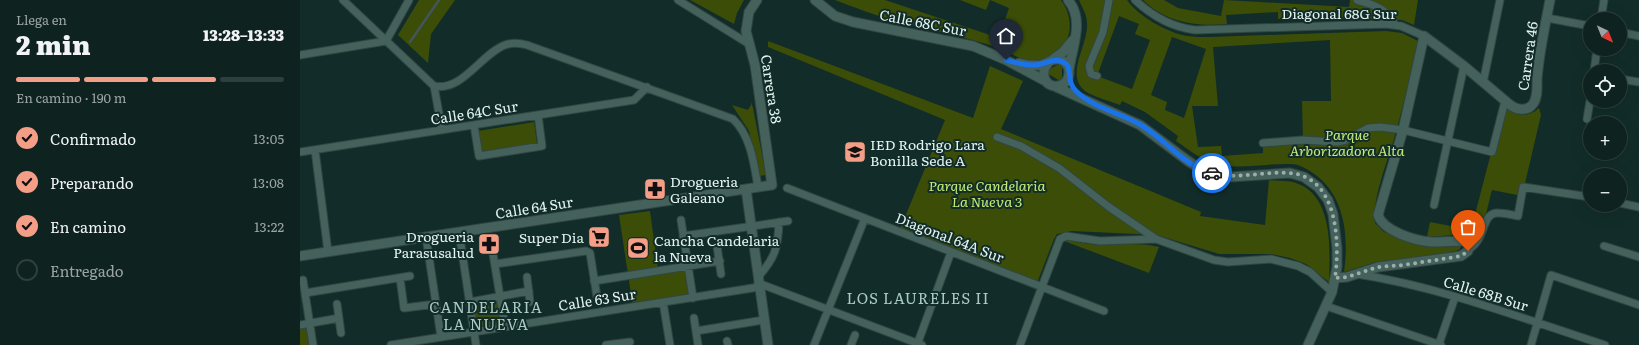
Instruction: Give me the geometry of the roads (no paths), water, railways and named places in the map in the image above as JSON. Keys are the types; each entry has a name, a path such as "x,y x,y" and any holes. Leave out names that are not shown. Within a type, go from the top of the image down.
{"street":[{"path":"343,0 434,86 442,130"},
{"path":"386,41 409,0"},
{"path":"678,0 749,44"},
{"name":"Carrera 38","path":"757,0 753,5 748,18 746,31 755,65 772,185"},
{"name":"Calle 68C Sur","path":"815,0 830,12 844,19 871,26 962,43 1006,60 1050,84 1140,125 1191,164 1209,173 1230,177 1290,173 1312,181 1325,195 1333,214 1337,248 1335,278"},
{"path":"1097,76 1091,74 1089,66 1103,32 1109,0"},
{"name":"Diagonal 68G Sur","path":"1135,0 1149,12 1166,22 1195,30 1395,25 1410,29 1424,36 1464,66 1516,109 1524,110"},
{"path":"1357,0 1385,11 1391,17 1395,25"},
{"path":"1483,83 1500,0"},
{"name":"Carrera 46","path":"1524,110 1531,106 1535,100 1550,0"},
{"path":"1602,12 1604,0"},
{"path":"1070,2 1077,16 1075,36 1068,79 1062,84 1050,84 1043,74 1043,70 1050,61 1063,52 1075,36"},
{"path":"1547,18 1583,25"},
{"path":"1627,33 1639,36"},
{"path":"1424,36 1403,130 1378,211 1379,219 1387,228 1416,239 1433,242 1466,242 1469,249 1480,240 1487,218 1491,214 1498,212 1518,216 1523,187 1583,196"},
{"path":"300,55 386,41"},
{"path":"434,86 445,87 456,83 489,55 501,47 515,43 527,45 647,87 732,119 741,128 748,142 754,162 758,187"},
{"name":"Calle 68C Sur","path":"1006,60 1032,66 1050,61"},
{"path":"1050,61 1060,60 1064,62 1069,72"},
{"path":"1434,204 1464,66"},
{"name":"Calle 68C Sur","path":"1069,72 1071,86 1088,100"},
{"path":"1627,80 1639,82"},
{"name":"Calle 64C Sur","path":"300,152 634,100 647,87"},
{"path":"1262,143 1303,140 1337,142 1346,140 1368,128 1380,126 1403,130 1492,152 1505,101"},
{"path":"474,125 479,156 542,146 538,115"},
{"path":"997,137 1021,146 1059,168 1109,207 1156,239 1214,260 1228,262 1272,259 1298,266 1310,272 1332,292"},
{"path":"315,150 328,252"},
{"name":"Calle 64 Sur","path":"300,256 772,185"},
{"name":"Diagonal 64A Sur","path":"787,188 1104,311"},
{"path":"746,189 768,345"},
{"path":"1627,204 1639,207"},
{"path":"814,345 865,218"},
{"path":"681,220 693,298"},
{"path":"683,236 788,221"},
{"path":"758,282 774,257 779,222"},
{"path":"459,232 476,345"},
{"path":"1020,345 1060,239 1066,236 1100,242 1156,239"},
{"path":"426,237 441,337"},
{"path":"717,246 721,274"},
{"path":"1604,246 1639,257"},
{"name":"Calle 68B Sur","path":"1335,278 1343,278 1378,267 1404,265 1463,255 1469,249"},
{"path":"495,264 586,251 590,253 597,297"},
{"path":"758,282 919,344 951,252"},
{"path":"493,254 504,327"},
{"path":"594,281 720,261"},
{"name":"Calle 68B Sur","path":"1357,274 1389,279 1455,297 1605,345"},
{"path":"305,293 410,276"},
{"path":"1531,345 1551,276 1639,304"},
{"path":"527,277 530,302"},
{"path":"400,278 404,308 436,304"},
{"path":"1308,345 1332,292 1335,278"},
{"path":"303,280 313,345"},
{"name":"Calle 63 Sur","path":"391,345 693,298 758,282"},
{"path":"470,302 529,291"},
{"path":"1326,306 1440,345 1455,297"},
{"path":"663,302 670,345"},
{"path":"337,304 341,333"},
{"path":"300,325 339,318"},
{"path":"694,318 698,345"},
{"path":"696,331 764,320"},
{"path":"852,345 855,336"},
{"path":"607,345 630,342"}],"waterway":[{"path":"410,42 439,0"}],"place":[{"name":"IED Rodrigo Lara Bonilla Sede A","path":"855,152"},
{"name":"Drogueria Galeano","path":"655,189"},
{"name":"Super Dia","path":"599,237"},
{"name":"Drogueria Parasusalud","path":"489,244"},
{"name":"Cancha Candelaria la Nueva","path":"638,248"}],"district":[{"name":"LOS LAURELES II","path":"918,297"},
{"name":"CANDELARIA LA NUEVA","path":"486,314"}],"park label":[{"name":"Parque Arborizadora Alta","path":"1347,142"},
{"name":"Parque Candelaria La Nueva 3","path":"987,194"}]}
